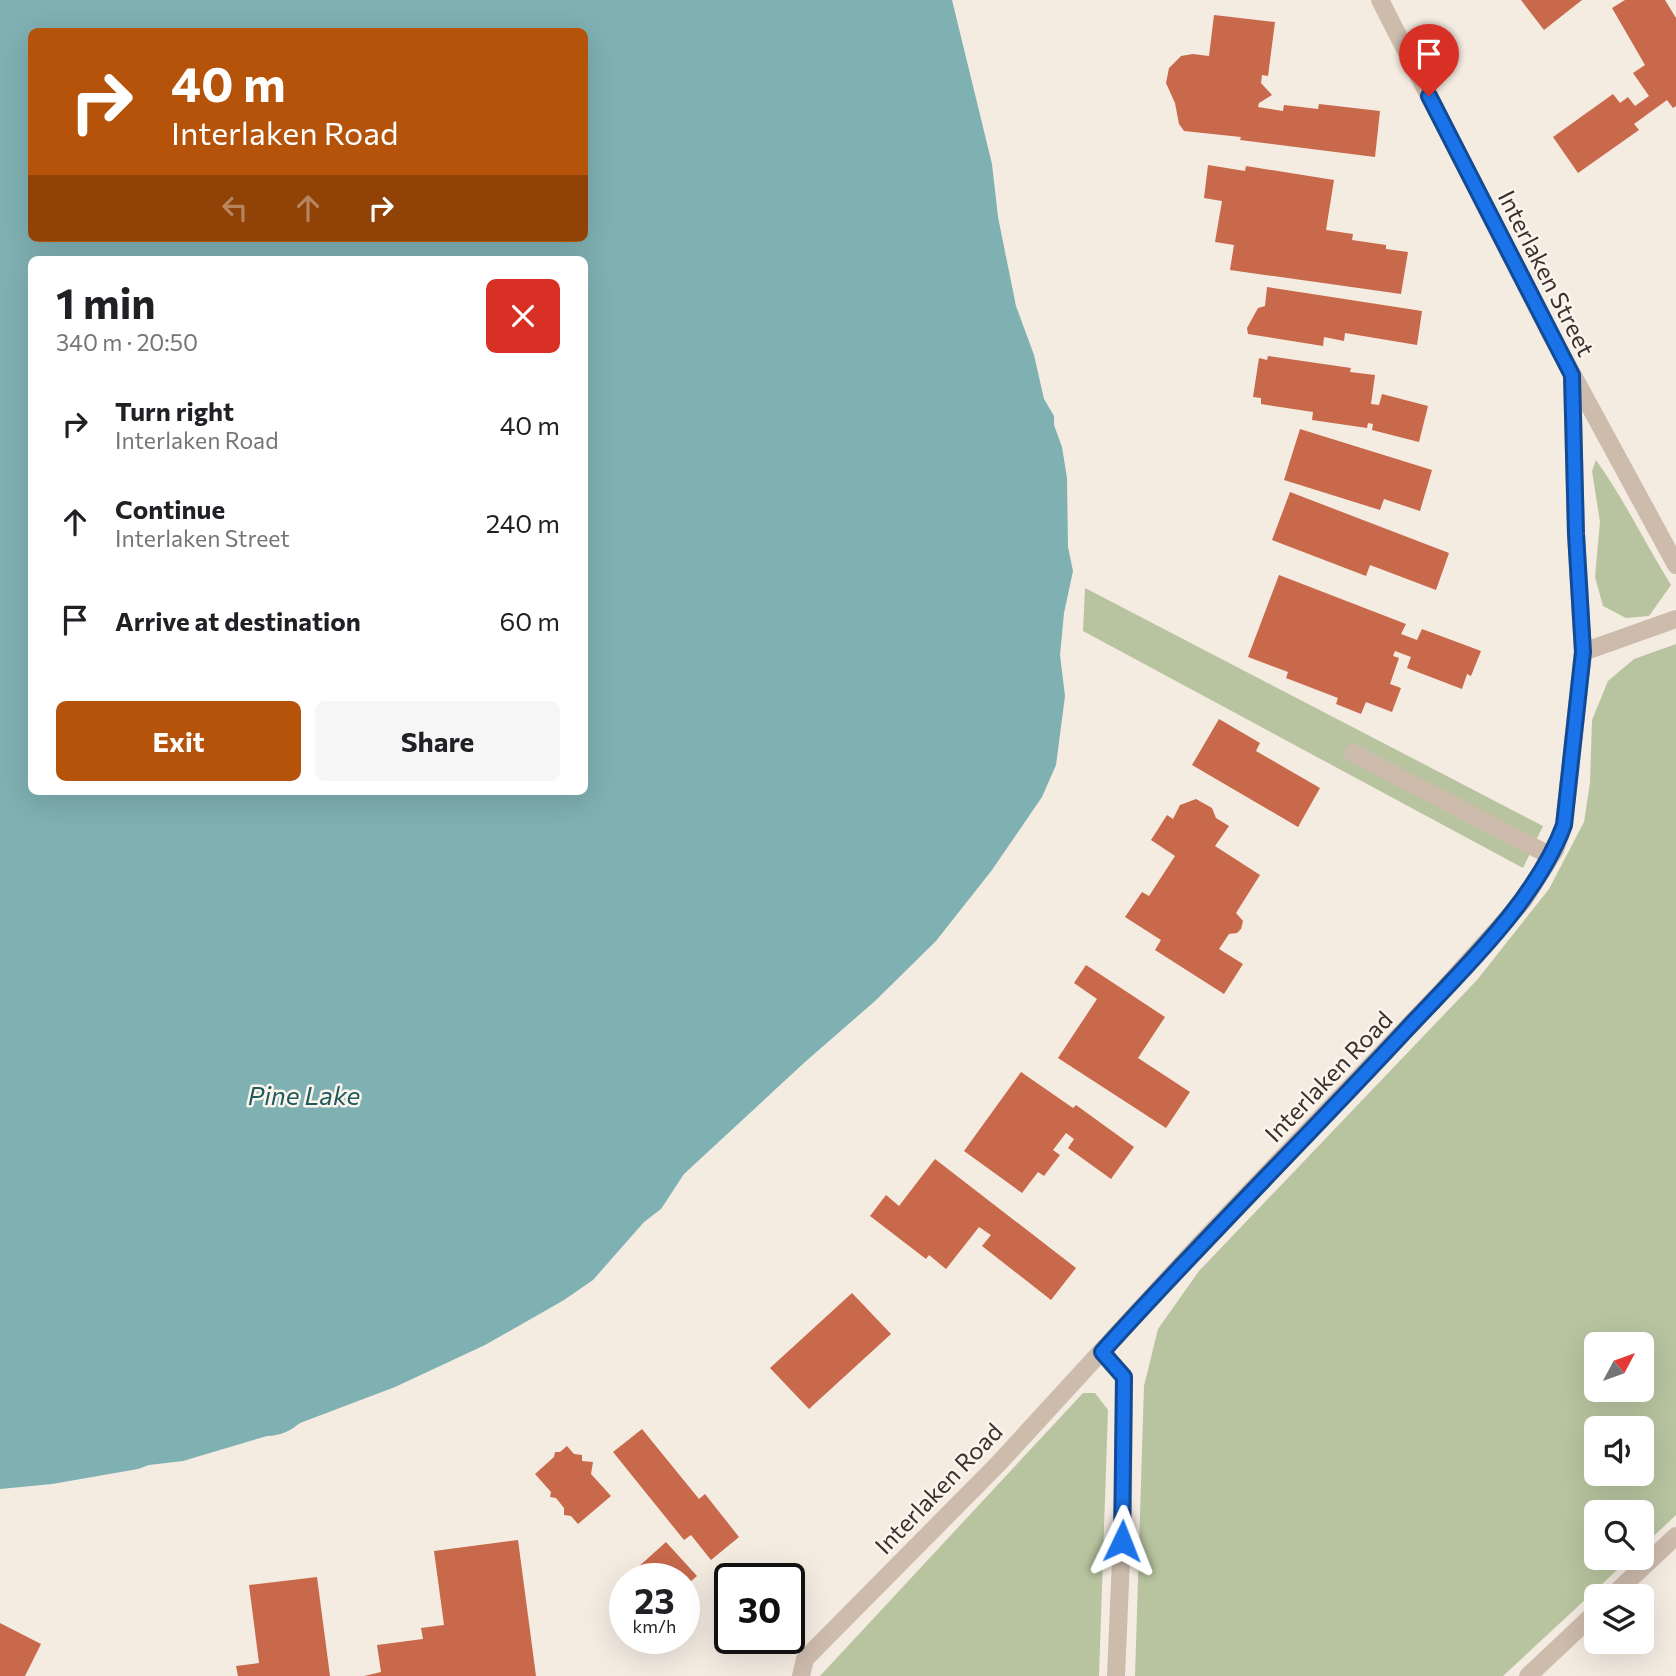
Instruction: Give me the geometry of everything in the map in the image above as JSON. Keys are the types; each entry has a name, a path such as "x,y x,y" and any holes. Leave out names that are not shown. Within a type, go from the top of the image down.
{"street":[{"name":"Interlaken Street","path":"1380,0 1572,375 1676,565"},
{"name":"Interlaken Road","path":"801,1676 805,1659 998,1464 1199,1245 1441,992 1523,901 1551,856 1564,825 1583,652 1576,534 1572,375"},
{"path":"1583,652 1676,619"},
{"path":"1353,753 1551,856"},
{"path":"1102,1352 1124,1377 1123,1514 1116,1676"},
{"path":"1625,1584 1676,1536"},
{"path":"1528,1676 1584,1623"}],"green space":[{"path":"1596,460 1671,585 1649,616 1626,618 1603,606 1595,577 1600,522 1592,471"},
{"path":"1085,588 1543,826 1523,868 1083,631"},
{"path":"1676,644 1676,1515 1654,1536 1654,1500 1584,1500 1584,1570 1617,1570 1602,1584 1584,1584 1584,1601 1503,1676 1135,1676 1144,1386 1158,1329 1199,1271 1477,980 1549,889 1584,822 1590,783 1592,720 1608,681 1634,659"},
{"path":"1083,1393 1095,1393 1108,1410 1099,1676 820,1676"}],"water":[{"name":"Pine Lake","path":"0,0 952,0 992,164 998,217 1016,306 1034,355 1044,399 1054,416 1067,478 1068,547 1073,571 1064,613 1060,655 1065,696 1056,765 1042,797 992,870 936,941 875,1001 684,1174 661,1209 644,1222 593,1280 564,1300 485,1345 395,1387 300,1423 289,1431 183,1461 52,1484 0,1489"}],"building":[{"path":"1521,0 1582,0 1544,30"},
{"path":"1625,0 1665,0 1676,18 1676,106 1673,108 1667,100 1634,124 1639,130 1578,173 1553,137 1613,94 1620,103 1628,97 1635,106 1649,96 1633,73 1645,65 1612,8"},
{"path":"1214,15 1275,22 1268,76 1262,75 1261,83 1272,95 1259,103 1258,107 1283,111 1284,105 1318,109 1319,104 1380,111 1375,157 1184,131 1179,124 1175,103 1166,83 1169,68 1181,56 1209,56"},
{"path":"1208,165 1245,171 1246,166 1334,180 1326,230 1353,234 1352,240 1386,245 1386,249 1408,252 1401,294 1230,270 1234,245 1215,242 1222,201 1204,198"},
{"path":"1267,287 1422,311 1417,345 1345,333 1344,341 1324,337 1323,346 1248,334 1247,328 1258,308 1265,306"},
{"path":"1268,356 1351,368 1350,372 1375,375 1371,404 1379,405 1382,394 1428,406 1419,442 1372,430 1373,424 1368,423 1367,428 1312,420 1313,412 1261,404 1261,398 1253,397 1259,358 1267,360"},
{"path":"1300,429 1432,470 1420,511 1384,499 1380,510 1284,480"},
{"path":"1290,492 1449,553 1436,590 1370,565 1366,576 1272,540"},
{"path":"1279,575 1406,624 1401,634 1417,640 1422,629 1481,651 1471,676 1467,674 1462,689 1407,668 1411,657 1395,651 1393,656 1399,658 1390,684 1401,688 1392,712 1366,702 1361,714 1336,704 1338,698 1286,678 1288,672 1248,657"},
{"path":"1219,719 1260,743 1256,751 1320,788 1298,827 1192,765"},
{"path":"1196,799 1212,808 1216,818 1229,826 1215,846 1260,875 1236,913 1243,921 1241,929 1237,933 1229,934 1219,949 1243,964 1224,994 1155,950 1161,940 1125,917 1142,892 1149,896 1175,856 1151,840 1167,815 1173,819 1180,805"},
{"path":"1086,965 1165,1017 1138,1058 1190,1092 1166,1128 1058,1058 1097,999 1074,983"},
{"path":"1021,1072 1073,1108 1076,1105 1134,1147 1111,1179 1068,1148 1074,1139 1066,1133 1053,1150 1060,1155 1044,1176 1038,1172 1022,1193 964,1151"},
{"path":"935,1159 1076,1268 1051,1300 982,1246 991,1235 979,1227 946,1269 929,1255 926,1259 870,1216 886,1195 899,1206"},
{"path":"852,1293 891,1334 809,1409 770,1368"},
{"path":"642,1429 699,1499 705,1494 739,1537 711,1560 691,1535 684,1540 613,1452"},
{"path":"567,1446 574,1454 582,1455 582,1461 593,1462 591,1474 611,1496 578,1524 571,1516 564,1515 564,1508 556,1498 550,1497 551,1492 535,1474 554,1457 555,1452 560,1452"},
{"path":"518,1540 536,1676 364,1676 381,1672 377,1645 423,1639 421,1628 444,1625 434,1551"},
{"path":"666,1542 685,1563 643,1563"},
{"path":"317,1577 330,1676 238,1676 236,1666 259,1663 249,1585"},
{"path":"0,1623 41,1644 25,1676 0,1676"}],"route":[{"path":"1122,1541 1124,1377 1102,1352 1199,1245 1426,1009 1523,901 1555,850 1564,825 1583,652 1576,534 1572,375 1429,96"}]}
